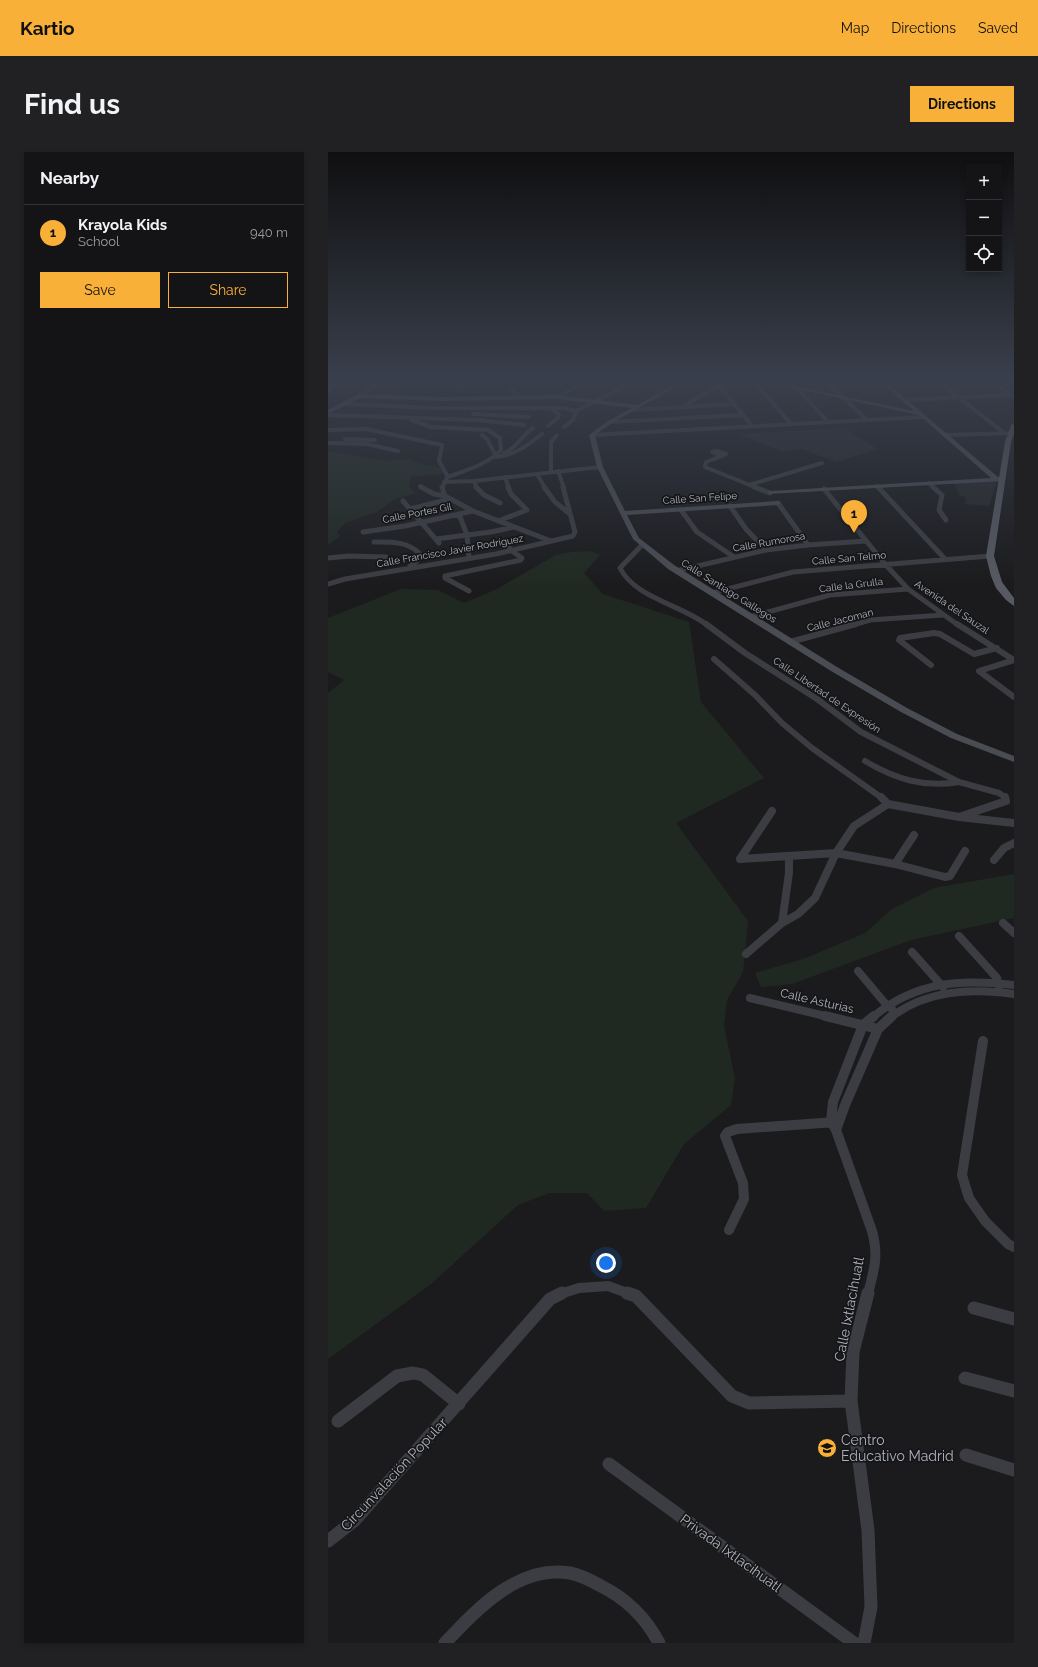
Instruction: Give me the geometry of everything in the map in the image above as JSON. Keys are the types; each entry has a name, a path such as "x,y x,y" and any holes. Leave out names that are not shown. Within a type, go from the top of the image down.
{"main road":[{"path":"1009,449 1009,459 999,479 990,556 995,580 1003,592 1014,603"}],"street":[{"path":"389,449 395,451 399,450 394,449"},
{"path":"442,449 439,460 448,477"},
{"path":"493,449 497,455 504,457 517,453 523,449"},
{"path":"497,455 501,449"},
{"path":"448,497 442,487 448,477 497,455 511,451 513,449"},
{"path":"551,449 551,472"},
{"name":"Calle Santiago Gallegos","path":"595,449 600,467 636,539 642,546 676,571 840,673 931,725 954,736 1014,759"},
{"path":"962,449 999,479"},
{"path":"723,456 706,462 705,466 770,493 999,479"},
{"path":"749,485 822,463 813,460 806,462 812,466"},
{"path":"444,482 474,481 600,467"},
{"path":"558,471 568,500 570,514"},
{"path":"538,474 546,490 562,509 570,514"},
{"path":"498,521 526,510 512,494 505,478"},
{"path":"474,481 478,489 500,503"},
{"path":"929,483 942,495 939,510 946,520"},
{"path":"420,486 434,494 448,497 473,511 551,541"},
{"path":"877,486 946,559"},
{"name":"Avenida del Sauzal","path":"824,489 885,564 908,589 943,615 1011,655 1014,660"},
{"path":"770,493 808,545"},
{"path":"410,509 448,497"},
{"path":"402,501 440,544"},
{"name":"Calle San Felipe","path":"623,513 778,503"},
{"path":"730,506 746,530 766,550"},
{"path":"681,510 694,530 734,557"},
{"name":"Calle Portes Gil","path":"363,532 422,523 473,511"},
{"path":"459,514 468,536 470,548 469,558"},
{"name":"Calle Francisco Javier Rodríguez","path":"328,584 345,579 512,551 573,536 575,534 570,514"},
{"path":"436,539 468,536 515,527"},
{"path":"469,591 445,578 445,576 522,560 522,558 512,551 503,541"},
{"name":"Calle Rumorosa","path":"676,571 766,550 808,545 866,541"},
{"path":"374,542 397,543 418,550 420,554 418,561 404,570"},
{"name":"Calle Libertad de Expresión","path":"642,546 620,568 623,574 640,590 697,617 745,653 817,699 861,732 959,782 999,793 1006,798 1006,801 959,818"},
{"path":"328,558 349,556 386,557"},
{"name":"Calle San Telmo","path":"712,593 793,572 990,556"},
{"name":"Calle la Grulla","path":"750,617 830,595 908,589"},
{"name":"Calle Jacoman","path":"790,642 870,620 943,615"},
{"path":"931,665 899,640 900,638 934,633 943,635 974,654 997,648"},
{"path":"714,659 755,695 782,723 800,738 885,800 888,804 959,818 1014,823"},
{"path":"1014,660 979,671 1014,697"},
{"path":"865,761 884,773 901,779 937,786 959,782"},
{"path":"746,954 782,922 798,914 815,898 836,853 854,826 888,804"},
{"path":"772,812 740,859 836,853 895,864 945,877 950,876 965,851"},
{"path":"895,864 914,835"},
{"path":"994,860 1004,848 1014,843"},
{"path":"782,922 789,874 789,857"},
{"path":"1003,923 1014,932"},
{"path":"959,936 997,978 999,987"},
{"path":"912,952 948,992"},
{"path":"858,971 888,1006 896,1012"},
{"path":"836,1125 833,1102 863,1025 875,1015 888,1006 924,988 940,984 999,987 1014,994"},
{"path":"836,1125 878,1029 896,1012 916,1002 948,992 986,990 1014,985"},
{"name":"Calle Asturias","path":"750,998 878,1029"},
{"path":"983,1041 962,1175 969,1198 985,1221 1008,1244 1014,1247"},
{"path":"729,1230 744,1199 743,1183 726,1140 728,1132 737,1129 836,1125"},
{"name":"Calle Ixtlacihuatl","path":"836,1125 876,1247 876,1262 853,1352 851,1401 868,1530 871,1607 864,1643"},
{"name":"Circunvalación Popular","path":"328,1541 355,1520 459,1404 550,1299 565,1292 579,1288 608,1286 636,1296 732,1396 749,1403 851,1401"},
{"path":"974,1308 1014,1319"},
{"path":"338,1422 398,1376 413,1372 423,1374 459,1404"},
{"path":"965,1378 1014,1391"},
{"path":"966,1455 1014,1470"},
{"name":"Privada Ixtlacihuatl","path":"609,1464 854,1643"},
{"path":"445,1643 473,1613 501,1593 529,1576 550,1572 570,1573 615,1593 636,1608 654,1632 659,1643"}],"shaded area":[{"path":"775,449 878,449 836,462 802,449 784,452"},
{"path":"328,451 388,461 408,459 425,465 443,468 446,472 438,475 411,476 409,487 416,493 395,499 377,512 345,523 337,532 340,536 328,545"},
{"path":"997,481 989,506 965,504 966,497 960,496 954,483"},
{"path":"590,551 600,555 584,573 603,594 689,622 701,702 764,778 676,823 748,921 743,972 727,1000 724,1025 735,1079 731,1105 684,1144 646,1208 604,1211 587,1193 549,1193 518,1205 431,1284 328,1359 328,693 344,680 328,672 328,618 401,589 438,590 464,603 495,590 556,555"},
{"path":"1014,874 1014,918 911,940 792,984 761,987 755,973 806,958 865,933 892,909 934,888"}],"place":[{"name":"Krayola Kids","path":"854,533"},
{"name":"Centro Educativo Madrid","path":"827,1448"}]}
